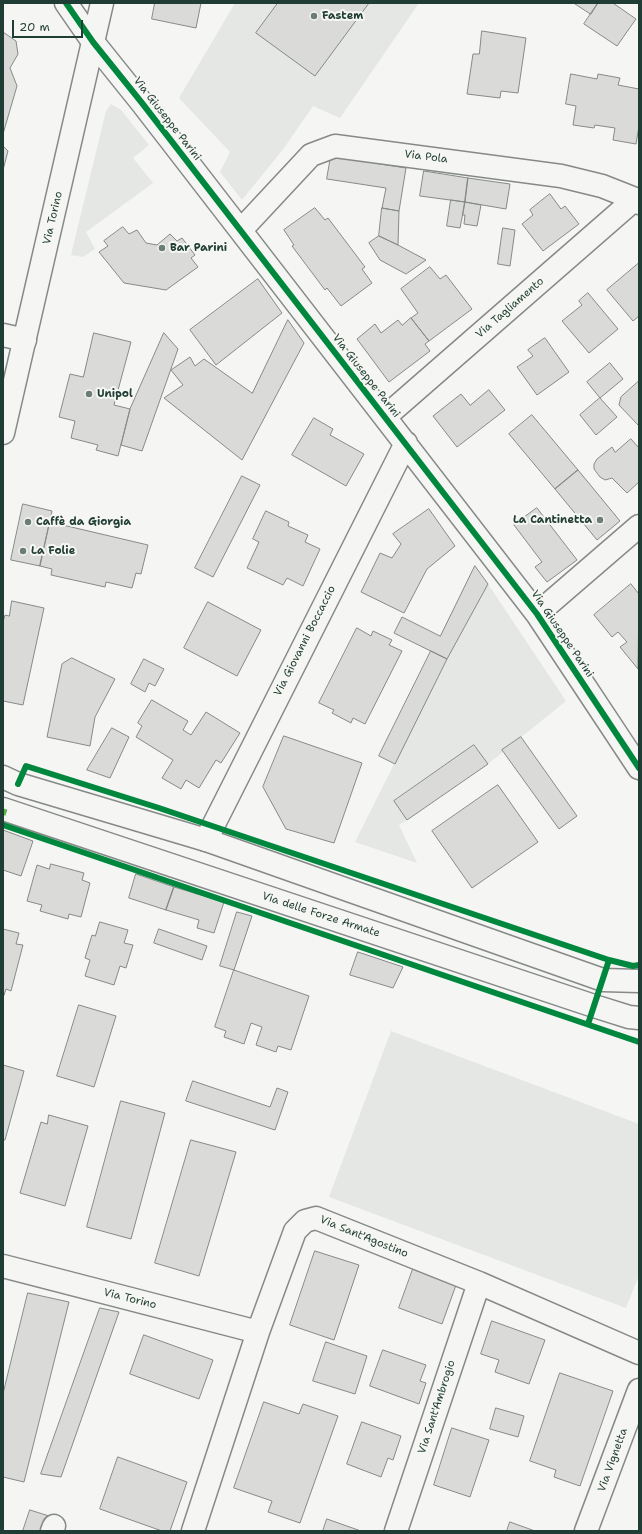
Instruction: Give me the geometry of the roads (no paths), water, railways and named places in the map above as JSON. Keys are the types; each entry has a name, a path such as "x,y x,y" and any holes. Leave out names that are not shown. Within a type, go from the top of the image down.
{"street":[{"name":"Via Giuseppe Parini","path":"66,3 93,42 241,230 537,614 639,768"},
{"name":"Via Torino","path":"3,433 102,3"},
{"name":"Via Pola","path":"241,230 311,155 335,146 561,176 602,186 637,201"},
{"name":"Via Tagliamento","path":"385,417 637,201"},
{"path":"3,335 24,347"},
{"path":"3,343 24,347"},
{"name":"Via Giovanni Boccaccio","path":"206,840 406,443"},
{"path":"537,614 639,526"},
{"path":"3,777 18,784 206,840 603,980 639,981"},
{"name":"Via delle Forze Armate","path":"3,809 594,1006 629,1017 639,1018"},
{"name":"Via Sant'Agostino","path":"193,1531 258,1332 295,1231 305,1221 316,1218 479,1283 639,1353"},
{"name":"Via Torino","path":"3,1266 258,1332"},
{"name":"Via Sant'Ambrogio","path":"396,1531 479,1283"},
{"name":"Via Vignetta","path":"586,1531 639,1390"}],"place":[{"name":"Fastem","path":"314,16"},
{"name":"Bar Parini","path":"162,248"},
{"name":"Unipol","path":"89,394"},
{"name":"La Cantinetta","path":"600,520"},
{"name":"Caffè da Giorgia","path":"28,522"},
{"name":"La Folie","path":"23,551"}]}
